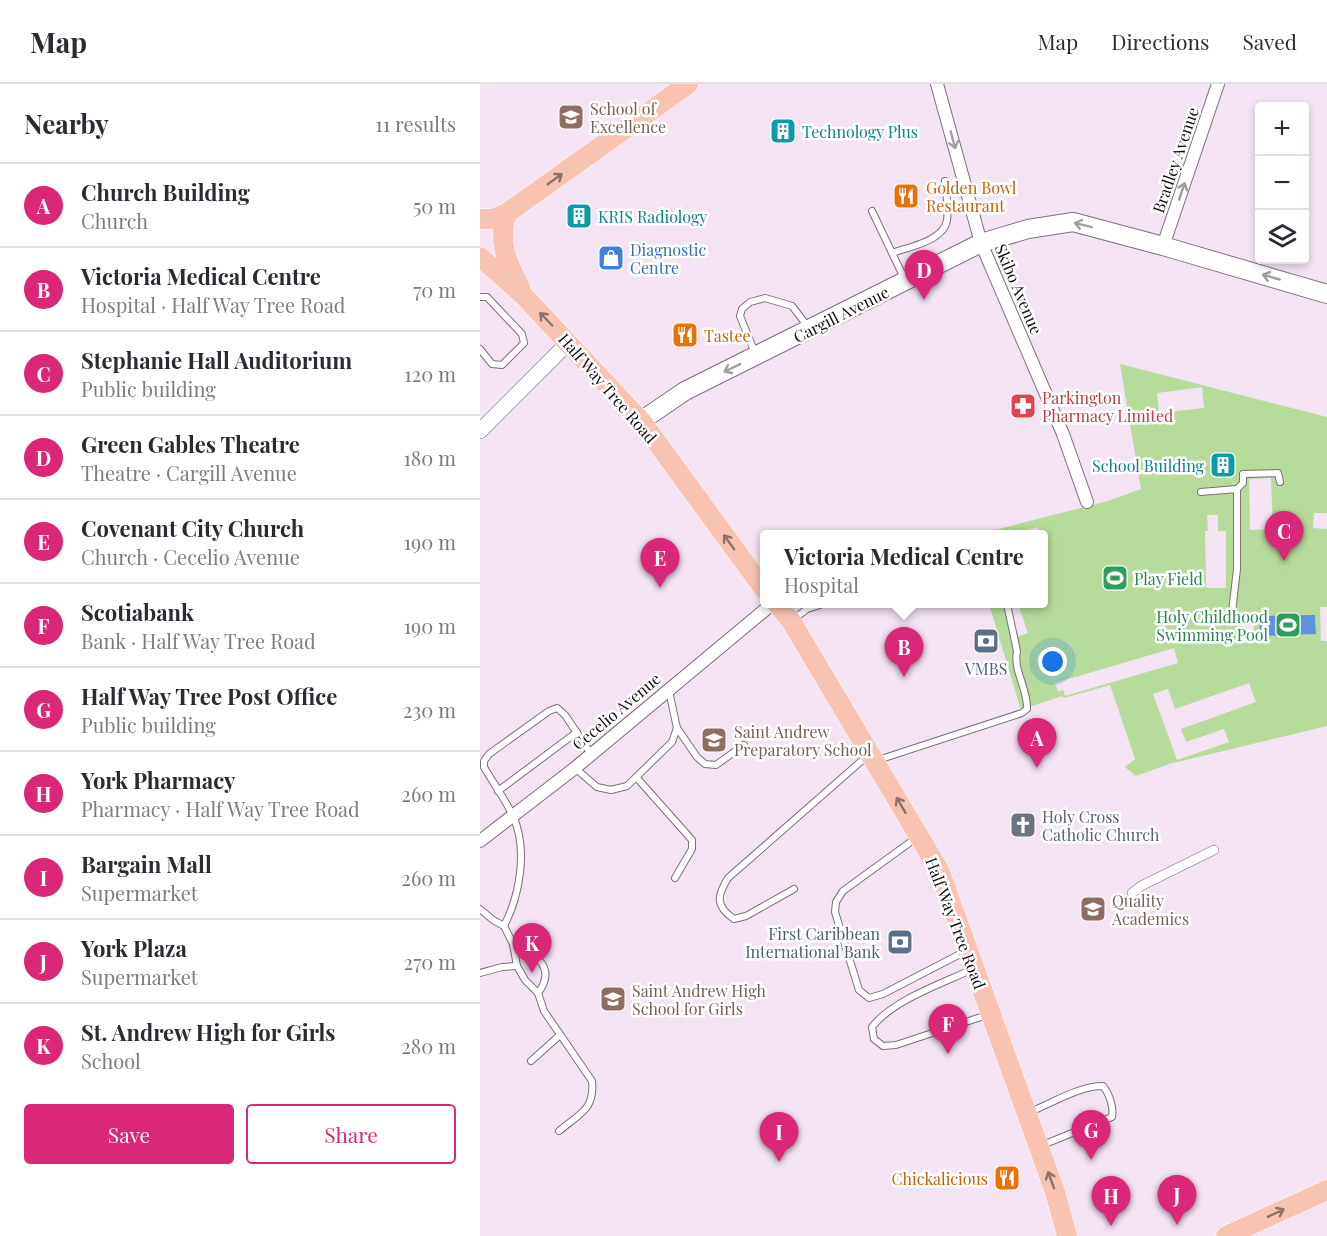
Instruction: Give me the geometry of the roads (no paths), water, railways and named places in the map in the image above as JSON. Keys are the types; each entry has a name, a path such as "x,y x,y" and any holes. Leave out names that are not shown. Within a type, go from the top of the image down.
{"main road":[{"path":"480,219 493,219 507,213 688,84"},
{"path":"507,213 502,244 508,264 523,295"},
{"name":"Cargill Avenue","path":"641,421 685,391 981,243 1028,229 1073,222 1327,294"},
{"name":"Half Way Tree Road","path":"480,257 523,295 641,421 760,582"},
{"name":"Half Way Tree Road","path":"781,608 791,621 939,870 1055,1192 1067,1236"},
{"path":"1226,1236 1327,1190"}],"street":[{"name":"Skibo Avenue","path":"937,84 981,243 1063,434 1088,502"},
{"name":"Bradley Avenue","path":"1163,246 1218,84"},
{"path":"480,431 569,342"},
{"name":"Cecelio Avenue","path":"480,841 574,768 766,608"},
{"path":"1132,893 1140,886 1214,850"}],"lane":[{"path":"892,253 943,231 947,220 945,181"},
{"path":"872,211 905,282"},
{"path":"480,297 487,297 522,334 524,343 502,365 492,364 480,349"},
{"path":"757,356 740,316 742,309 750,302 765,298 792,306 810,330"},
{"path":"1202,492 1237,489 1243,483 1243,474 1278,473 1280,482"},
{"path":"1231,621 1237,569 1237,489"},
{"path":"791,621 810,608"},
{"path":"794,889 746,916 734,919 725,913 720,903 719,892 728,878 873,757 1022,713 1027,709 1017,668 1017,651 1008,608"},
{"path":"668,689 677,728 697,757 705,764 716,765 744,745"},
{"path":"504,926 513,906 521,866 519,840 513,817 484,767 484,760 549,711 557,708 565,715 591,754"},
{"path":"574,768 597,787 610,790 627,786 672,742 677,728"},
{"path":"498,791 577,732"},
{"path":"637,778 692,840 692,849 675,878"},
{"path":"919,836 843,891 836,902 835,912 859,990 869,998 971,959"},
{"path":"480,909 493,921 504,926 513,944 517,966 525,980 538,993 544,1011 592,1082 591,1105 559,1131"},
{"path":"513,944 524,948 542,962 547,972 545,984 538,993"},
{"path":"971,959 919,994 881,1015 872,1027 874,1039 883,1046 896,1045 991,1014"},
{"path":"480,973 502,967 517,966"},
{"path":"531,1061 560,1035"},
{"path":"1027,1113 1097,1086 1103,1086 1106,1091 1113,1113 1112,1117 1038,1146"}],"water":[{"name":"Holy Childhood Swimming Pool","path":"1315,615 1316,634 1260,636 1259,616"}],"place":[{"name":"School of Excellence","path":"571,117"},
{"name":"Technology Plus","path":"783,131"},
{"name":"Golden Bowl Restaurant","path":"906,196"},
{"name":"KRIS Radiology","path":"579,216"},
{"name":"Diagnostic Centre","path":"611,258"},
{"name":"Green Gables Theatre","path":"924,300"},
{"name":"Tastee","path":"685,335"},
{"name":"Parkington Pharmacy Limited","path":"1023,406"},
{"name":"School Building","path":"1223,465"},
{"name":"Stephanie Hall Auditorium","path":"1284,561"},
{"name":"Play Field","path":"1115,578"},
{"name":"Covenant City Church","path":"660,588"},
{"name":"Holy Childhood Swimming Pool","path":"1288,625"},
{"name":"VMBS","path":"986,641"},
{"name":"Victoria Medical Centre","path":"904,677"},
{"name":"Saint Andrew Preparatory School","path":"714,740"},
{"name":"Church Building","path":"1037,768"},
{"name":"Holy Cross Catholic Church","path":"1023,825"},
{"name":"Quality Academics","path":"1093,909"},
{"name":"First Caribbean International Bank","path":"900,942"},
{"name":"St. Andrew High for Girls","path":"532,973"},
{"name":"Saint Andrew High School for Girls","path":"613,999"},
{"name":"Scotiabank","path":"948,1054"},
{"name":"Half Way Tree Post Office","path":"1091,1160"},
{"name":"Bargain Mall","path":"779,1162"},
{"name":"Chickalicious","path":"1007,1178"},
{"name":"York Plaza","path":"1177,1225"},
{"name":"York Pharmacy","path":"1111,1226"}]}
